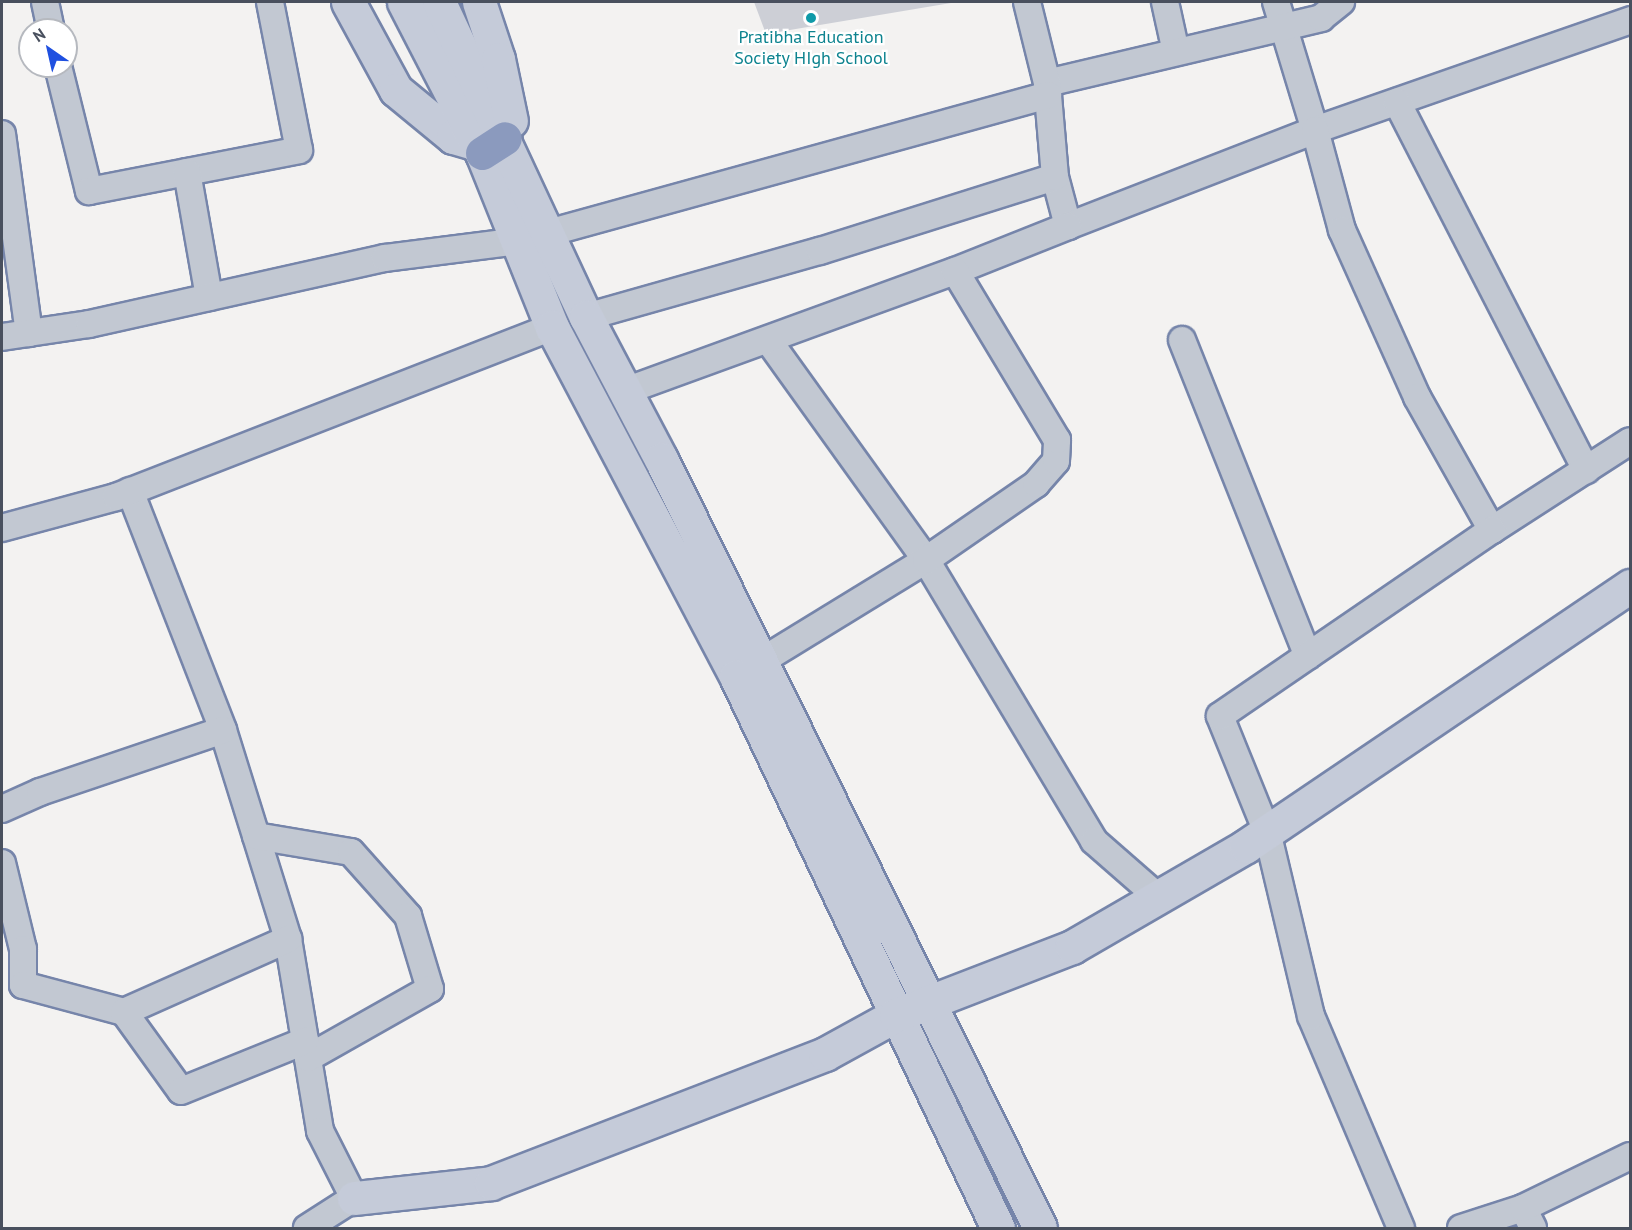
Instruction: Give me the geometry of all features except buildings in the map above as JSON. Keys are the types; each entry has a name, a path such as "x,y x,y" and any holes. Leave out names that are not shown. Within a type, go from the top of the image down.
{"main road":[{"path":"348,2 396,90 453,137 488,145"},
{"path":"404,2 451,61"},
{"path":"439,2 451,61 488,145 534,237 586,317 625,391 1040,1228"},
{"path":"479,2 498,59 511,121 488,145"},
{"path":"534,237 552,327 736,676 998,1228"},
{"path":"354,1198 491,1183 825,1054 896,1015 1072,947 1267,832 1630,586"}],"street":[{"path":"45,2 48,18"},
{"path":"61,78 89,190 299,150 270,2"},
{"path":"1027,2 1047,89 1055,177 1068,226"},
{"path":"1165,2 1176,52"},
{"path":"1276,2 1315,130 1342,230 1417,397 1492,530"},
{"path":"2,337 209,297 385,258 534,237 1176,52 1321,18 1341,2"},
{"path":"625,391 955,272 1315,130 1630,20"},
{"path":"1397,102 1586,470"},
{"path":"2,134 29,333"},
{"path":"187,172 209,297"},
{"path":"586,317 820,251 1055,177"},
{"path":"758,663 926,560 1036,484 1056,461 1057,440 955,272"},
{"path":"2,528 130,491 552,327"},
{"path":"768,340 926,560 1094,841 1158,897"},
{"path":"1182,340 1308,656"},
{"path":"1401,1228 1311,1016 1267,832 1220,716 1492,530 1630,441"},
{"path":"130,491 223,730 288,939 320,1131 354,1198 307,1228"},
{"path":"2,809 40,792 223,730"},
{"path":"124,1012 181,1091 306,1050 430,989 408,916 351,852 256,836"},
{"path":"2,862 23,949 23,986 124,1012 288,939"},
{"path":"1461,1228 1528,1218 1630,1156"}],"place":[{"name":"Pratibha Education Society HIgh School","path":"811,18"}]}
